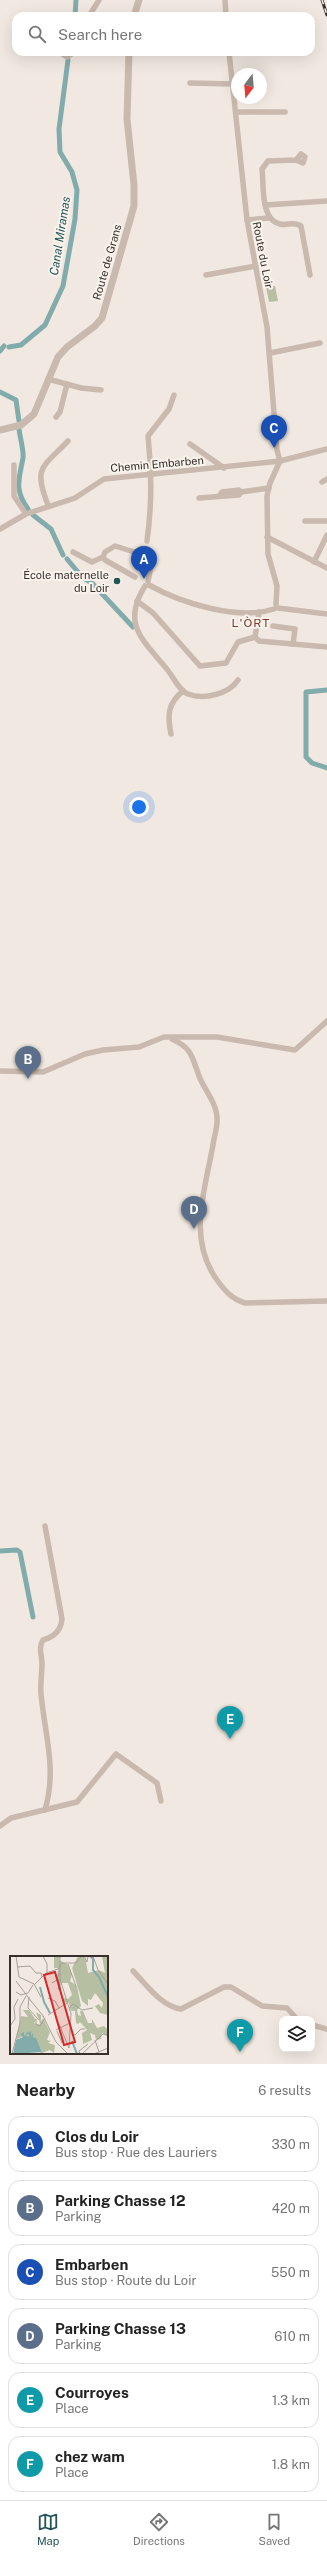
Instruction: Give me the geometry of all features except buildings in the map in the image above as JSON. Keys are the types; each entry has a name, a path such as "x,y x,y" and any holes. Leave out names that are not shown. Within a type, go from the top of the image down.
{"street":[{"path":"92,12 99,0"},
{"path":"135,12 139,0"},
{"path":"225,0 226,12"},
{"name":"Route de Grans","path":"0,430 28,421 34,414 58,357 67,347 95,326 102,318 134,206 134,185 127,119 129,56"},
{"name":"Route du Loir","path":"229,56 231,73"},
{"path":"190,83 231,84"},
{"name":"Route du Loir","path":"235,104 246,220 256,266 270,353 277,450 280,461"},
{"path":"236,112 286,112"},
{"path":"296,160 268,161 262,169 266,205 270,218 278,224 294,224 301,226 310,275"},
{"path":"266,205 327,202"},
{"path":"246,220 270,218"},
{"path":"206,275 256,266"},
{"path":"270,353 320,343"},
{"path":"48,379 101,390"},
{"path":"56,417 60,412 67,384"},
{"path":"147,541 151,507 152,475 149,433 169,409 174,395"},
{"path":"48,505 40,485 39,475 43,467 68,441"},
{"path":"190,444 224,468"},
{"name":"Chemin Embarben","path":"0,529 26,514 48,505 75,498 104,479 224,468 280,461 327,449"},
{"path":"276,607 277,586 268,554 267,537 269,488 280,461"},
{"path":"14,465 14,496 26,514"},
{"path":"199,498 220,495 239,495 241,492 269,488"},
{"path":"305,521 327,521"},
{"path":"314,562 327,535"},
{"path":"267,537 327,568"},
{"path":"73,552 92,562 103,557 105,552 115,546 125,547 147,556 152,562 147,584 134,608 135,623 141,640 183,692 194,695 219,694 229,690 238,680"},
{"path":"103,557 105,560 134,577"},
{"path":"147,584 198,605 230,611 259,612 276,607 327,614"},
{"path":"138,601 152,613 200,666 226,663 238,642 255,637 263,642 327,647"},
{"path":"255,637 259,612"},
{"path":"273,626 295,629 293,644"},
{"path":"170,734 170,705 172,700 183,692"},
{"path":"0,1072 43,1072 85,1054 103,1050 132,1048 164,1038 217,1037 295,1050 327,1021"},
{"path":"172,1039 190,1051 205,1091 217,1110 218,1120 200,1201 202,1250 210,1269 235,1299 245,1303 327,1301"},
{"path":"44,1810 51,1789 51,1772 41,1693 42,1663 40,1648 43,1640 54,1635 61,1627 62,1619 57,1599 58,1588 45,1526"},
{"path":"0,1826 11,1818 77,1802 116,1754 157,1783 161,1801"},
{"path":"133,1971 158,1997 174,2008 181,2009 224,1987 231,1987 262,2006 286,2008 294,2016"},
{"path":"315,2026 327,2029"}],"green space":[{"path":"275,286 278,301 269,302 266,287"}],"waterway":[{"name":"Canal Miramas","path":"75,12 76,0"},
{"name":"Canal Miramas","path":"9,347 21,345 45,325 63,286 75,219 77,190 72,172 60,152 59,129 68,60"},
{"name":"Canal Miramas","path":"0,351 4,346"},
{"name":"Canal Miramas","path":"0,392 16,400 19,421"},
{"name":"Canal Miramas","path":"19,429 23,455 19,478 19,490 28,509"},
{"name":"Canal Miramas","path":"33,515 51,529 63,555"},
{"name":"Canal Miramas","path":"67,559 82,577 92,583 133,627"},
{"path":"327,690 306,692 306,757 312,763 327,768"},
{"path":"0,1551 17,1550 20,1552 33,1617"}],"railway":[{"path":"322,0 327,15"}],"place":[{"name":"Embarben","path":"274,448"},
{"name":"Clos du Loir","path":"144,579"},
{"name":"École maternelle du Loir","path":"117,581"},
{"name":"Parking Chasse 12","path":"28,1079"},
{"name":"Parking Chasse 13","path":"194,1229"},
{"name":"Courroyes","path":"230,1739"},
{"name":"chez wam","path":"240,2052"}],"district":[{"name":"L'ÒRT","path":"251,623"}]}
